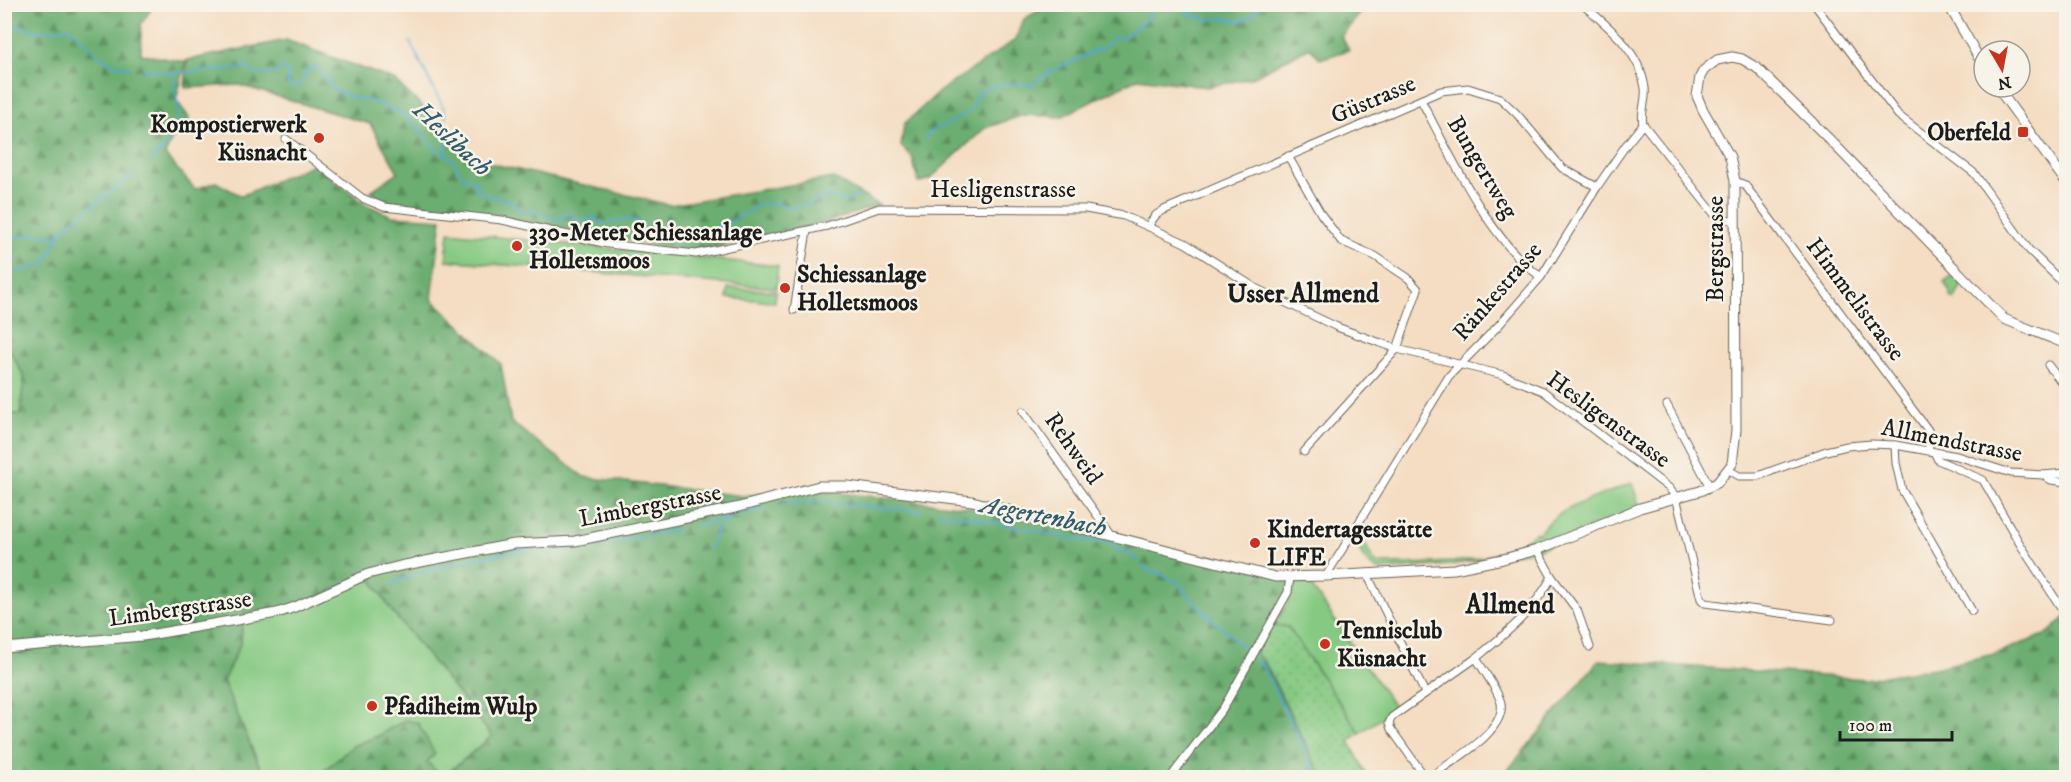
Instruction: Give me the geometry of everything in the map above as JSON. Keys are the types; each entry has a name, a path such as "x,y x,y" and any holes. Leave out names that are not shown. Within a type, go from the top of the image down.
{"street":[{"path":"1582,4 1620,38 1635,60 1646,91 1641,119 1643,124 1715,214 1721,219 1735,220"},
{"path":"1814,4 1898,115 1974,173 2029,250 2067,286"},
{"path":"1948,4 1972,46"},
{"name":"Bergstrasse","path":"1729,470 1736,449 1734,181 1730,157 1697,96 1700,77 1704,70 1717,60 1732,57 1742,59 1757,68 2004,319 2067,344"},
{"name":"Güstrasse","path":"1148,226 1156,215 1164,210 1288,156 1441,91 1468,88 1500,99 1517,114 1563,168 1597,187"},
{"path":"2005,99 2067,182"},
{"name":"Bungertweg","path":"1421,100 1489,221 1528,268 1541,277"},
{"name":"Ränkestrasse","path":"1326,576 1438,392 1458,365 1499,325 1541,277 1597,187 1626,144 1643,124"},
{"name":"Hesligenstrasse","path":"286,139 362,198 384,207 502,220 608,244 696,254 807,231 879,208 1086,209 1125,216 1185,243 1257,289 1337,327 1397,350 1503,375 1543,391 1669,488 1676,497"},
{"path":"1288,156 1321,214 1341,241 1375,256 1408,278 1418,290 1397,350 1304,452"},
{"name":"Himmelistrasse","path":"1734,181 1745,185 1903,394 1929,430 1932,451"},
{"path":"794,310 807,231"},
{"path":"2048,365 2067,388"},
{"path":"1667,405 1710,487"},
{"name":"Rehweid","path":"1023,411 1113,537"},
{"name":"Allmendstrasse","path":"1729,470 1740,476 1758,476 1826,451 1846,446 1872,444 1895,445 1957,456 2012,473 2043,475 2067,473"},
{"path":"1895,445 1902,490 1972,611"},
{"path":"1932,451 1938,460 1983,480 2020,544 2060,606"},
{"path":"1326,576 1473,566 1537,550 1640,508 1710,487 1721,480 1729,470"},
{"path":"2043,475 2051,480 2067,482"},
{"name":"Limbergstrasse","path":"4,648 143,636 277,613 368,574 400,566 514,544 575,541 695,517 819,486 846,486 972,501 1275,577 1326,576"},
{"path":"1676,497 1701,599 1705,603 1832,620"},
{"path":"1537,550 1552,578 1577,610 1590,647"},
{"path":"1367,574 1425,693"},
{"path":"1170,777 1224,707 1235,689 1288,592 1290,577"},
{"path":"1476,658 1500,700 1499,720 1483,739 1433,775 1427,776 1423,774 1391,729 1389,723 1392,717 1476,658 1521,621 1552,578"}],"green space":[{"path":"5,5 154,5 141,24 141,54 186,62 176,100 190,119 172,139 165,155 195,189 216,182 241,196 313,164 367,205 392,216 442,219 432,299 501,364 511,422 584,477 743,496 803,489 968,507 1290,577 1289,586 1260,655 1322,777 443,777 492,736 391,610 368,574 295,607 243,619 241,642 223,681 264,777 5,777 4,412 20,415 24,377 5,344"},
{"path":"1049,5 1368,5 1341,36 1349,50 1320,59 1310,47 1251,78 1207,87 1138,78 1061,117 1024,115 985,128 930,179 918,183 913,159 901,146 904,124 940,91 1015,40 1024,19"},
{"path":"286,40 394,80 480,161 670,205 833,178 879,205 822,224 692,252 468,211 379,202 371,191 398,172 370,124 239,85 185,88 187,60"},
{"name":"330-Meter Schiessanlage Holletsmoos","path":"449,232 778,266 776,288 446,260"},
{"path":"1953,275 1962,284 1954,300 1950,297 1950,292 1944,282"},
{"path":"728,288 776,291 775,302 727,298"},
{"path":"4,344 11,352 24,377 20,415 5,412"},
{"path":"1632,483 1640,508 1537,550 1451,565 1378,570 1366,560 1354,538 1358,531 1374,561 1380,564 1462,561 1501,552 1536,532 1538,534 1557,515"},
{"path":"368,574 391,610 492,736 443,777 426,762 405,720 378,736 353,746 317,777 264,777 223,681 241,642 243,619"},
{"name":"Tennisclub Küsnacht","path":"1308,581 1395,708 1360,733 1288,627 1274,625 1296,583"},
{"path":"2066,617 2066,777 1502,777 1599,660 1865,679 1935,668 1994,654 2047,634"},
{"path":"1271,625 1288,627 1360,733 1349,741 1368,777 1322,777 1265,663 1256,653"},
{"path":"405,720 418,723 435,754 427,762 442,777 317,777 353,746 378,736"}],"waterway":[{"name":"Heslibach","path":"926,138 937,128 969,111 977,94 981,91 1006,84 1032,85 1048,73 1106,46 1113,38 1127,36 1154,10 1171,4"},
{"name":"Heslibach","path":"1179,4 1188,14 1199,18 1211,20 1224,18 1240,21 1248,18 1264,4"},
{"name":"Heslibach","path":"4,22 40,32 68,27 101,57 109,62 130,67"},
{"path":"410,42 444,109 446,118"},
{"name":"Heslibach","path":"143,69 176,73 247,68 265,75 284,68 288,72 288,84 297,87 303,82 307,69 316,67 335,90 355,99 367,100 402,113 423,133 431,145 452,159 463,177 477,183 476,189 486,195 509,200 521,211 531,211 557,219 570,214 583,221 593,217 602,224 627,219 639,221 645,232 654,234 675,228 710,231 761,204 777,203 789,208 800,207 828,196 845,202 857,196"},
{"path":"176,73 174,86 179,111 178,122"},
{"path":"446,155 446,143 450,137 448,126"},
{"path":"153,160 172,139 175,131"},
{"path":"4,276 44,264 63,229 133,175"},
{"path":"4,235 18,238 33,234 58,236"},
{"name":"Aegertenbach","path":"782,504 813,502 921,511"},
{"path":"696,526 765,508"},
{"name":"Aegertenbach","path":"938,513 959,515 1073,539 1111,543 1118,551 1125,551 1139,561"},
{"path":"709,549 717,531 731,517"},
{"path":"392,583 454,563 521,550 565,551 678,530"},
{"name":"Aegertenbach","path":"1143,566 1150,572 1157,572 1180,584 1193,601 1249,653"},
{"name":"Aegertenbach","path":"1257,661 1263,667 1319,778"},
{"path":"2047,778 2066,767"}],"place":[{"name":"Oberfeld","path":"2023,132"},
{"name":"Kompostierwerk Küsnacht","path":"319,138"},
{"name":"330-Meter Schiessanlage Holletsmoos","path":"517,246"},
{"name":"Schiessanlage Holletsmoos","path":"785,288"},
{"name":"Kindertagesstätte LIFE","path":"1255,543"},
{"name":"Tennisclub Küsnacht","path":"1325,644"},
{"name":"Pfadiheim Wulp","path":"372,706"}],"district":[{"name":"Usser Allmend","path":"1303,293"},
{"name":"Allmend","path":"1510,604"}]}
